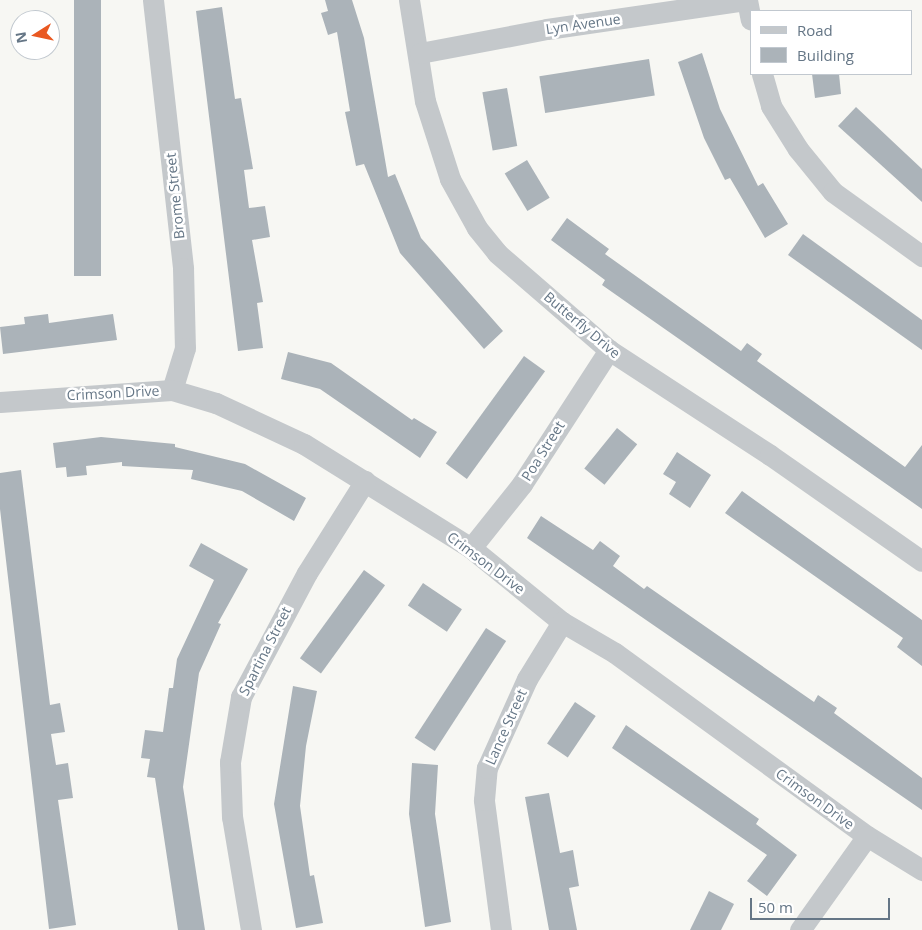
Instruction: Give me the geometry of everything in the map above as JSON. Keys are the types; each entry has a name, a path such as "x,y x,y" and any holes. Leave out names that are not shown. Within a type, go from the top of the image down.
{"street":[{"name":"Brome Street","path":"153,0 183,268 185,348 172,390"},
{"name":"Butterfly Drive","path":"409,0 420,52 425,100 450,179 477,228 498,252 609,350 770,454 922,561"},
{"name":"Lyn Avenue","path":"420,52 546,29 747,0"},
{"path":"747,0 750,15"},
{"path":"762,75 771,106 798,149 834,192 922,256"},
{"name":"Poa Street","path":"471,548 522,484 609,350"},
{"name":"Crimson Drive","path":"0,402 172,390 216,403 260,424 365,481 471,548 562,622 615,653 868,836 922,870"},
{"name":"Spartina Street","path":"251,930 232,817 230,762 241,697 307,573 365,481"},
{"name":"Lance Street","path":"502,930 484,800 488,768 527,679 562,622"},
{"path":"800,930 868,836"}],"building":[{"path":"74,0 101,0 101,276 74,276"},
{"path":"325,0 352,0 364,38 388,177 395,174 421,238 503,331 484,349 400,253 364,164 356,166 345,112 350,111 337,32 328,35 321,13 328,11"},
{"path":"222,7 235,99 241,98 253,169 244,170 249,208 265,206 270,237 252,240 263,302 257,303 263,348 238,351 196,11"},
{"path":"702,53 720,109 758,186 763,183 788,224 765,238 730,178 725,180 704,138 678,62"},
{"path":"649,59 655,96 545,113 539,76"},
{"path":"812,75 839,75 841,94 815,98"},
{"path":"507,88 517,146 493,150 482,92"},
{"path":"856,107 922,169 922,202 838,126"},
{"path":"527,160 550,198 527,211 505,173"},
{"path":"567,218 609,249 605,254 741,351 747,343 762,354 757,361 905,467 922,445 922,509 602,285 605,280 551,240"},
{"path":"803,234 922,320 922,350 788,255"},
{"path":"48,314 49,323 113,314 117,340 3,354 0,327 25,324 24,317"},
{"path":"288,352 331,363 412,420 414,418 437,432 420,458 320,389 281,379"},
{"path":"524,356 545,371 467,479 446,464"},
{"path":"617,428 637,444 604,485 584,468"},
{"path":"101,437 175,444 175,447 245,464 306,498 294,521 242,491 191,479 193,470 122,466 122,462 86,466 87,475 67,477 66,467 56,468 53,443"},
{"path":"677,452 711,475 690,508 669,494 676,482 663,474"},
{"path":"21,470 50,705 60,703 65,732 51,734 56,765 68,763 73,798 58,800 76,925 49,929 0,509 0,473"},
{"path":"742,491 922,620 922,666 897,647 903,638 725,513"},
{"path":"541,516 593,550 600,541 620,556 613,566 644,589 647,586 814,702 818,695 837,708 834,713 922,778 922,810 527,538"},
{"path":"201,543 248,569 218,623 221,624 199,673 183,787 205,930 178,930 155,778 147,777 150,759 141,758 145,730 163,732 169,688 173,688 177,659 214,580 189,566"},
{"path":"364,570 385,585 321,673 300,658"},
{"path":"423,583 462,609 447,632 408,605"},
{"path":"486,628 506,641 435,751 415,738"},
{"path":"293,686 317,691 306,746 300,806 310,876 314,875 323,923 296,928 274,804"},
{"path":"575,702 596,716 568,757 547,743"},
{"path":"626,725 759,819 756,824 797,855 767,896 747,881 767,855 612,748"},
{"path":"412,763 438,765 435,814 451,922 425,927 409,814"},
{"path":"549,793 560,853 573,850 579,886 569,888 577,930 549,930 525,797"},
{"path":"709,891 734,904 721,930 690,930"}]}
